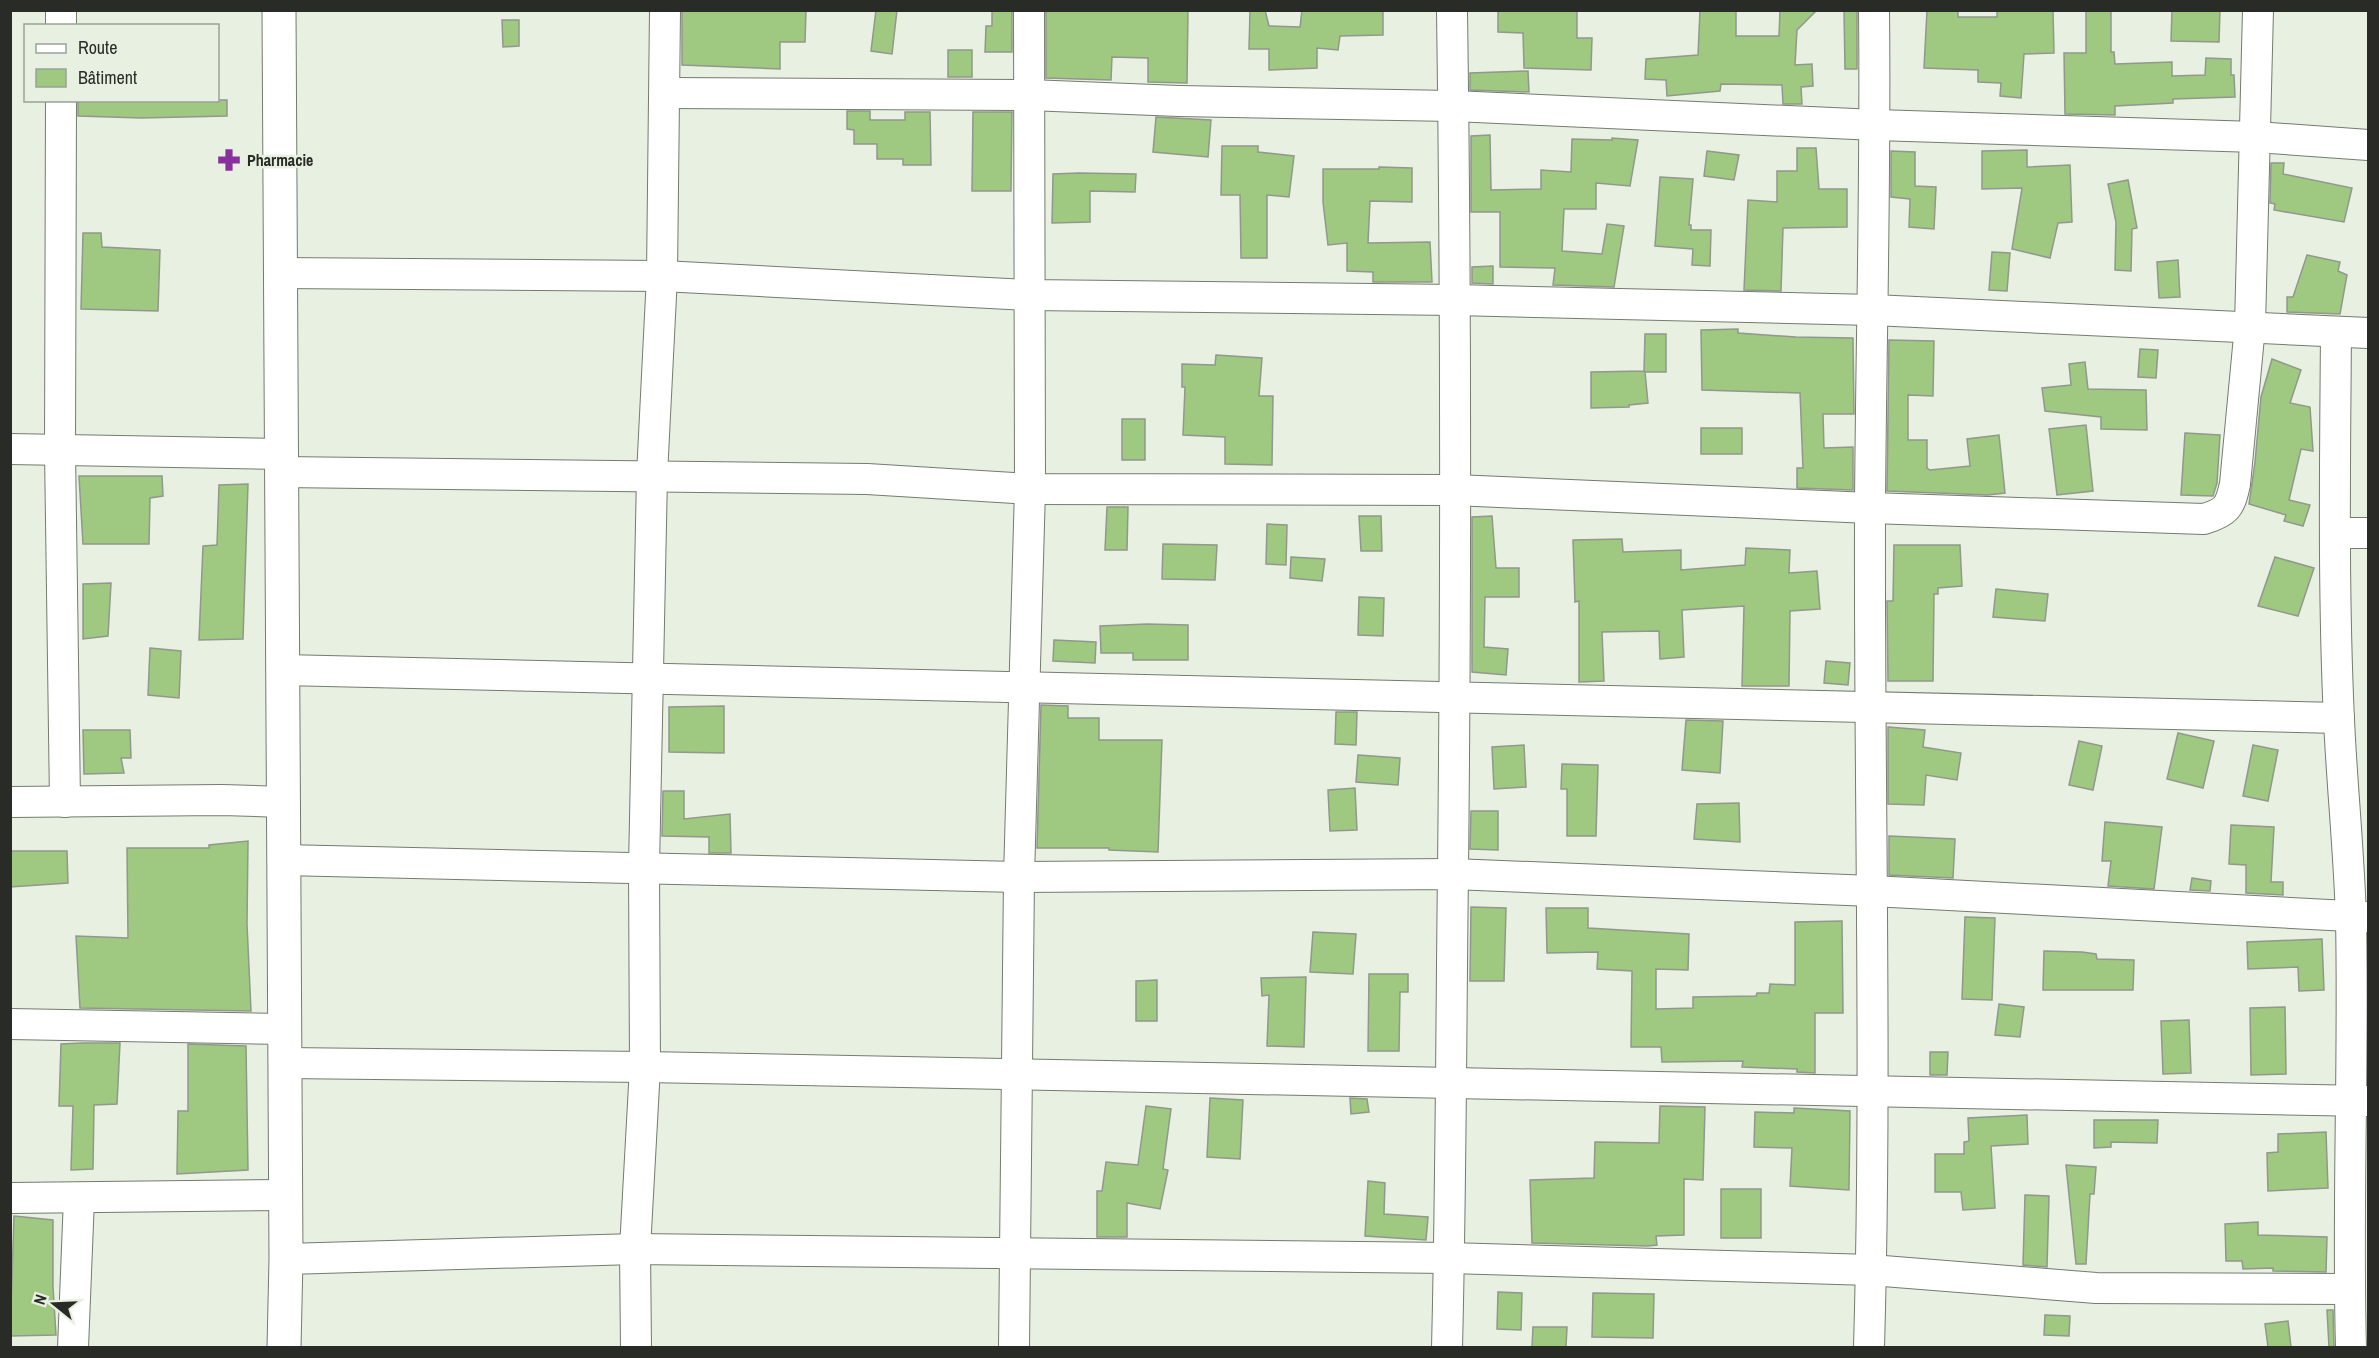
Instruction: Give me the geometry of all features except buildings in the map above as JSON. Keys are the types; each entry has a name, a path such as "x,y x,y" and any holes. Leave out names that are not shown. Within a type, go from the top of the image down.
{"main road":[{"path":"279,10 286,1259 284,1347"}],"street":[{"path":"636,1347 635,1249 645,1066 644,868 652,475 662,276 665,10"},
{"path":"1014,1347 1019,877 1030,489 1029,10"},
{"path":"1447,1347 1453,1082 1455,698 1452,10"},
{"path":"1869,1347 1872,1090 1870,508 1876,125 1874,10"},
{"path":"10,449 281,463 652,475 867,479 1030,489 1454,489 1870,508 2204,519 2222,513 2231,501 2235,484 2250,326 2258,10"},
{"path":"665,93 1029,95 1179,101 1453,105 1876,125 2256,137 2368,145"},
{"path":"61,102 60,450 65,802"},
{"path":"280,273 662,276 1028,295 1455,300 1873,310 2368,333"},
{"path":"2336,332 2335,533 2339,718 2360,916 2360,1100 2356,1304 2351,1347"},
{"path":"2335,533 2368,533"},
{"path":"283,670 2339,718"},
{"path":"10,802 222,800 283,802"},
{"path":"283,860 1019,877 1453,874 1872,891 2360,916"},
{"path":"10,1024 284,1029"},
{"path":"285,1063 645,1066 2360,1100"},
{"path":"10,1198 285,1196"},
{"path":"73,1347 79,1197"},
{"path":"286,1259 635,1249 1449,1258 1871,1270 2096,1288 2356,1304"}],"place":[{"name":"Pharmacie","path":"229,160"}]}
